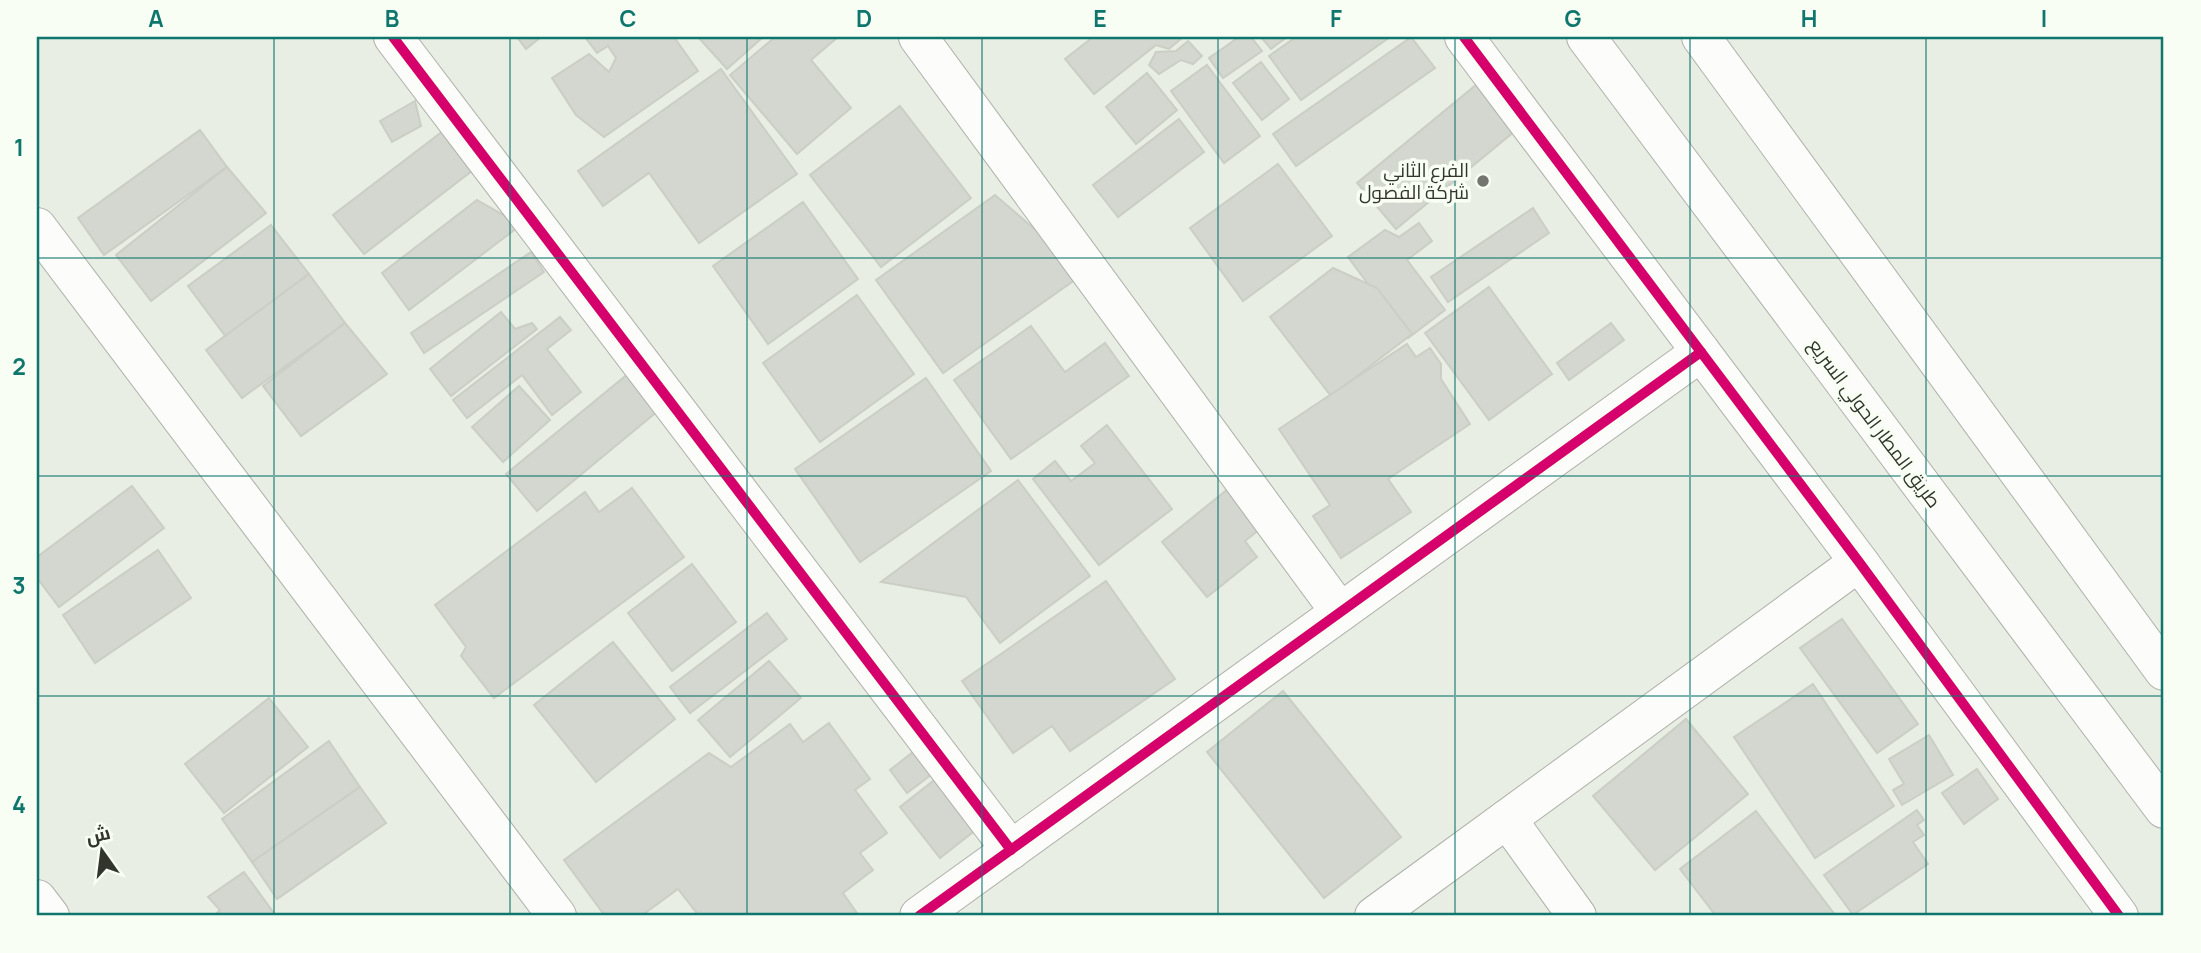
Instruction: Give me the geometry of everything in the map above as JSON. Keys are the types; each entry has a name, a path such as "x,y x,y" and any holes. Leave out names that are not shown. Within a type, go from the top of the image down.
{"main road":[{"path":"393,37 1011,850"},
{"path":"918,37 1340,612"},
{"path":"1464,37 1859,562 2119,916"},
{"name":"طريق المطار الحولي السريع","path":"1586,37 2164,808"},
{"path":"1701,37 2164,671"},
{"path":"37,227 557,916"},
{"path":"919,916 1701,352"},
{"path":"1374,916 1859,562"},
{"path":"1507,819 1577,916"},
{"path":"37,899 50,916"}],"building":[{"path":"517,37 541,37 526,49"},
{"path":"585,37 674,37 698,71 604,137 576,115 552,78 589,54 609,72 616,58 608,46 597,53"},
{"path":"698,37 763,37 727,69"},
{"path":"775,37 838,37 811,60 851,108 797,154 730,75"},
{"path":"1093,37 1182,38 1169,49 1156,45 1094,94 1065,59"},
{"path":"1239,37 1251,37 1262,51 1223,78 1209,58"},
{"path":"1261,37 1287,37 1271,49"},
{"path":"1296,37 1390,37 1301,100 1269,56"},
{"path":"1411,37 1435,68 1296,166 1273,134"},
{"path":"1188,41 1202,56 1193,64 1181,60 1159,74 1149,65 1156,52 1176,51"},
{"path":"1261,62 1289,99 1262,120 1233,83"},
{"path":"1207,65 1260,136 1224,163 1171,91"},
{"path":"721,69 797,174 699,243 649,173 603,206 578,171"},
{"path":"1147,73 1177,110 1136,144 1106,107"},
{"path":"1482,80 1521,126 1396,229 1357,183"},
{"path":"415,101 421,126 392,142 380,121"},
{"path":"900,106 971,198 881,267 810,175"},
{"path":"1179,119 1204,152 1118,217 1093,185"},
{"path":"447,128 477,167 364,254 333,215"},
{"path":"200,130 227,167 104,255 78,218"},
{"path":"1278,164 1332,236 1243,301 1190,228"},
{"path":"227,167 266,213 151,301 116,255"},
{"path":"995,195 1061,252 1079,277 943,373 876,280"},
{"path":"477,200 521,225 409,310 382,273"},
{"path":"803,202 858,279 768,344 713,266"},
{"path":"1533,208 1549,233 1448,302 1431,277"},
{"path":"1419,223 1432,241 1407,260 1445,310 1408,338 1348,257 1385,230 1399,237"},
{"path":"271,225 309,274 226,337 188,286"},
{"path":"531,252 544,272 424,353 411,333"},
{"path":"1333,268 1377,288 1412,334 1331,396 1270,317"},
{"path":"309,274 345,323 242,398 206,350"},
{"path":"1489,287 1552,374 1489,420 1425,333"},
{"path":"857,295 914,374 820,442 763,363"},
{"path":"501,312 515,329 532,323 537,329 451,396 430,369"},
{"path":"560,317 571,330 547,349 581,392 552,415 522,375 467,418 453,400"},
{"path":"345,323 387,374 301,436 263,386"},
{"path":"1611,323 1624,340 1569,380 1557,363"},
{"path":"1031,326 1065,372 1105,343 1129,376 1011,459 954,380"},
{"path":"1407,344 1416,357 1430,348 1441,364 1441,379 1470,424 1388,479 1411,512 1341,558 1313,516 1330,505 1279,429"},
{"path":"629,373 659,410 537,511 506,474"},
{"path":"926,378 991,471 860,562 795,469"},
{"path":"519,386 550,420 503,462 472,427"},
{"path":"1107,425 1172,509 1099,565 1033,479 1055,461 1071,481 1095,463 1081,446"},
{"path":"1018,480 1090,576 1000,643 966,597 881,582"},
{"path":"132,486 164,528 59,607 37,578 37,557"},
{"path":"632,488 684,557 494,698 461,656 466,647 435,605 585,492 599,512"},
{"path":"1228,489 1260,529 1245,541 1257,557 1207,597 1162,542"},
{"path":"158,550 191,598 95,663 63,615"},
{"path":"692,564 736,622 672,671 628,613"},
{"path":"1106,581 1175,679 1070,751 1052,726 1013,753 962,681"},
{"path":"767,613 787,639 690,713 670,687"},
{"path":"1842,619 1918,724 1877,753 1800,648"},
{"path":"613,642 675,719 596,782 534,705"},
{"path":"769,661 801,698 730,757 698,720"},
{"path":"1813,684 1894,806 1815,858 1734,737"},
{"path":"1283,691 1401,837 1324,898 1207,752"},
{"path":"269,698 308,747 224,813 185,764"},
{"path":"1686,719 1748,794 1655,870 1593,796"},
{"path":"829,723 870,779 855,790 887,833 860,853 873,870 843,893 859,916 699,916 678,889 641,916 605,916 564,860 709,753 731,767 790,724 803,742"},
{"path":"1929,735 1953,775 1902,805 1893,790 1904,784 1889,759"},
{"path":"329,741 360,787 252,862 222,819"},
{"path":"918,748 936,771 907,793 890,770"},
{"path":"1977,769 1998,799 1964,824 1942,793"},
{"path":"942,774 982,825 940,858 900,807"},
{"path":"360,787 386,823 277,899 252,862"},
{"path":"1917,810 1924,820 1917,825 1924,835 1913,842 1928,864 1853,915 1824,875"},
{"path":"1756,811 1836,916 1716,916 1680,869"},
{"path":"244,872 276,916 214,916 220,910 208,897"}],"cycle path":[{"path":"393,37 1011,850"},
{"path":"1464,37 1859,562 2119,916"},
{"path":"919,916 1701,352"}],"place":[{"name":"الفرع الثاني شركة الفصول","path":"1483,181"}]}
